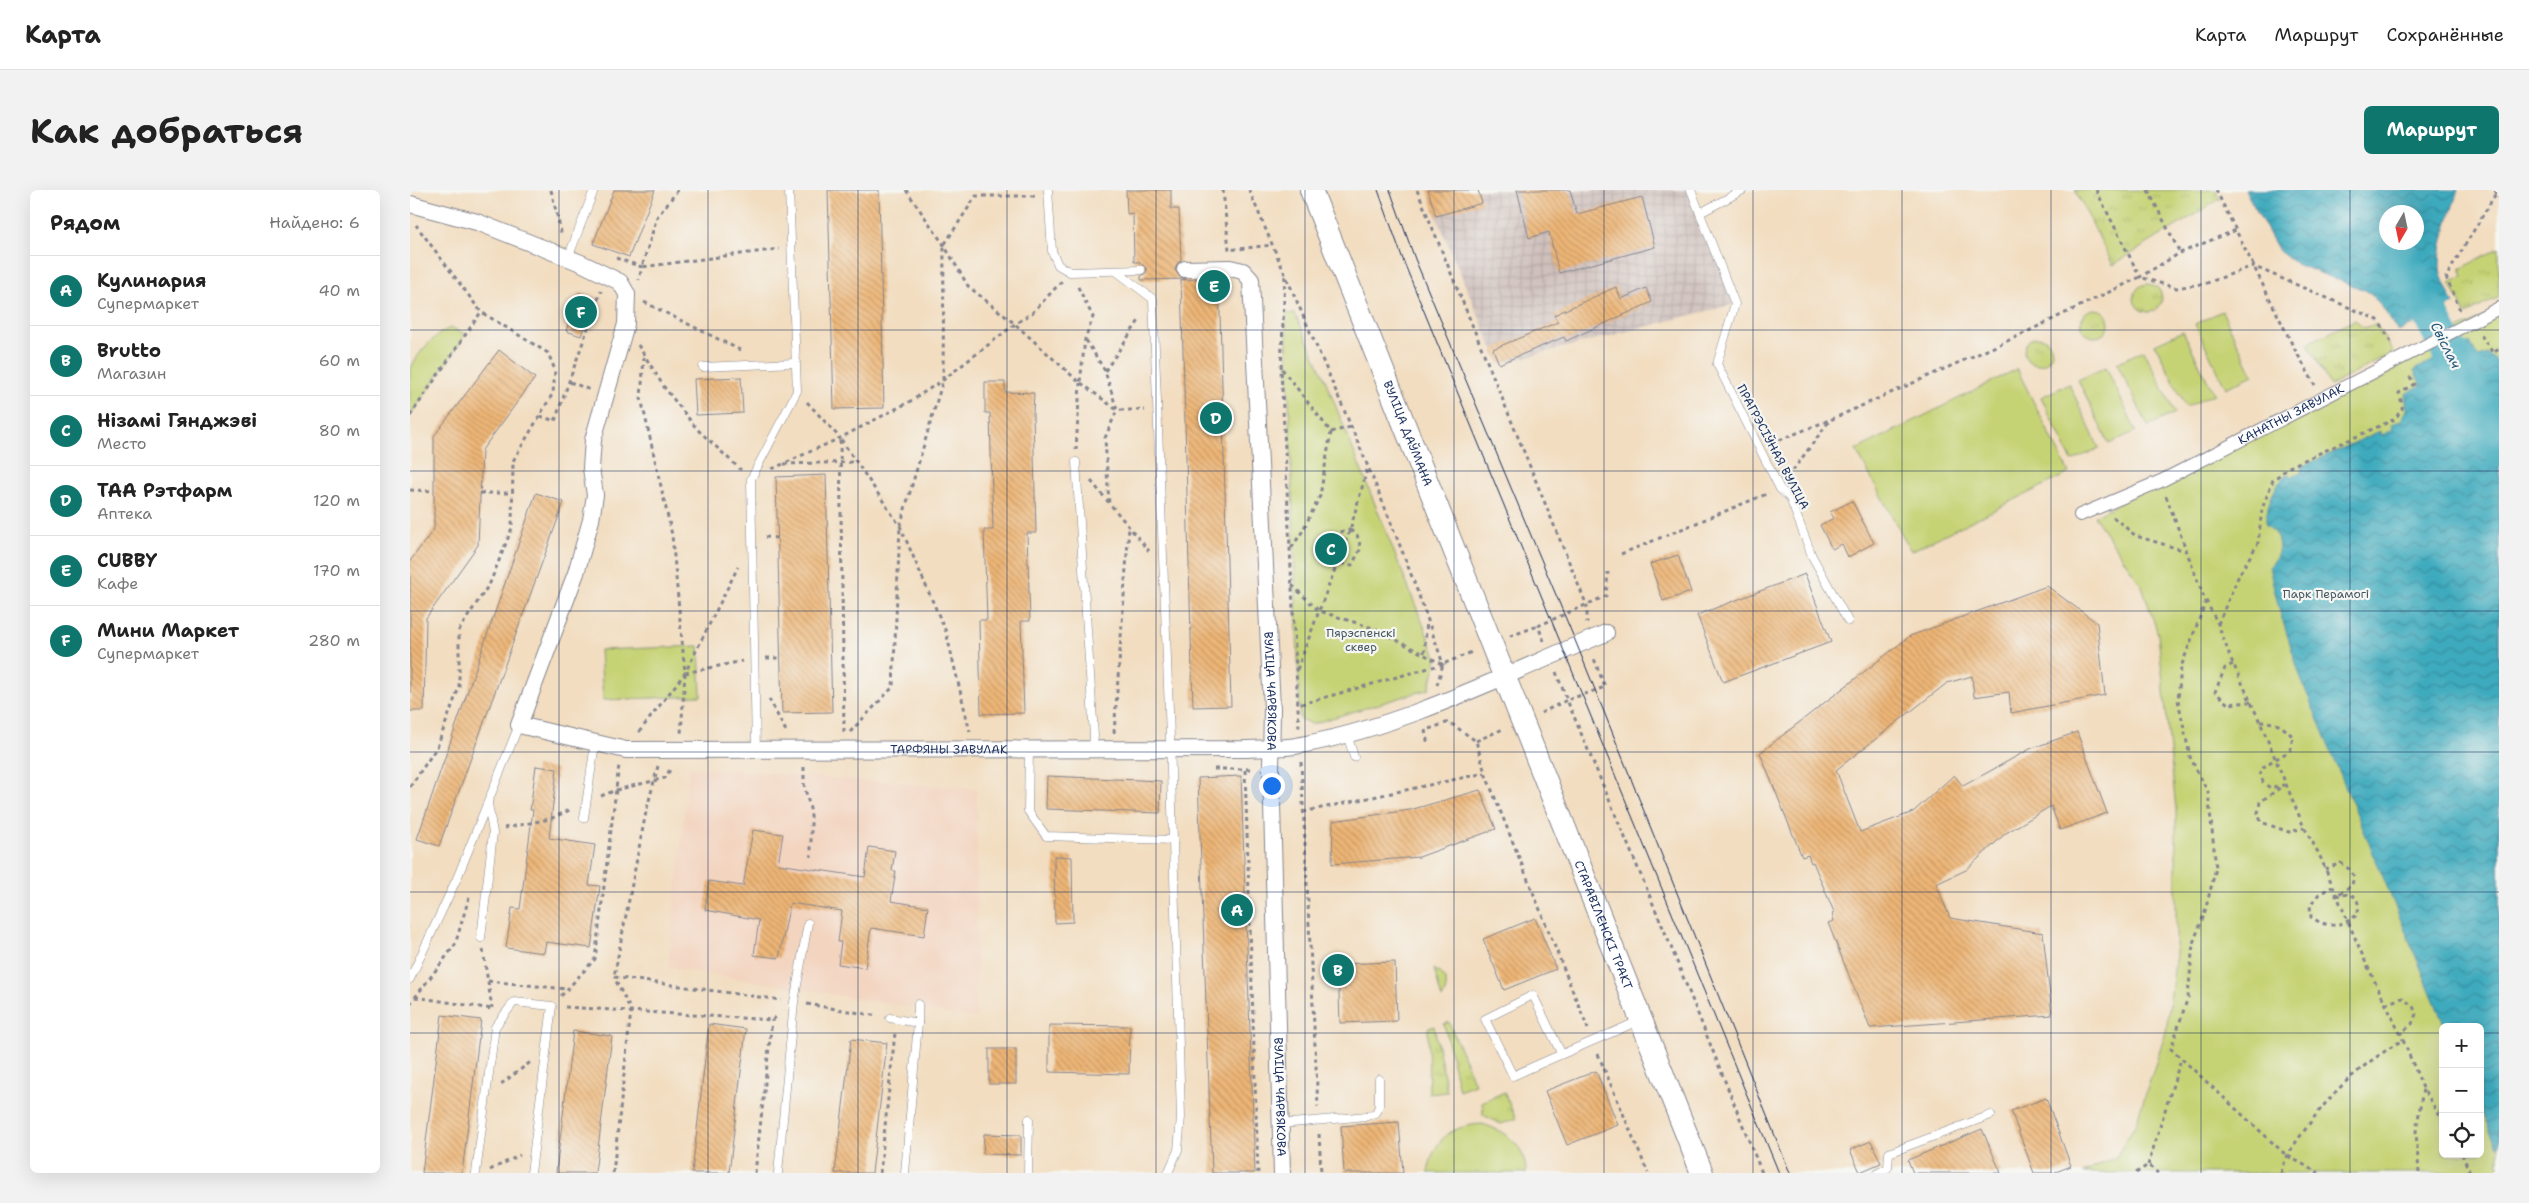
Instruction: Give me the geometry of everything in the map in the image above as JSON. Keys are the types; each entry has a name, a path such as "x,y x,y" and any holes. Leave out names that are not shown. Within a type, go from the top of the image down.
{"main road":[{"name":"ВУЛІЦА ДАЎМАНА","path":"1311,190 1505,678"},
{"name":"СТАРАВІЛЕНСКІ ТРАКТ","path":"1505,678 1702,1173"}],"street":[{"path":"410,204 477,222 604,272 620,282 627,294 626,324 593,440 591,468 595,495 591,520 576,573 519,725"},
{"name":"ВУЛІЦА ЧАРВЯКОВА","path":"1186,269 1230,268 1243,271 1251,280 1272,708 1282,1173"},
{"name":"КАНАТНЫ ЗАВУЛАК","path":"2080,515 2161,481 2499,308"},
{"name":"ТАРФЯНЫ ЗАВУЛАК","path":"519,725 626,750 1272,748 1300,746 1388,722 1505,678 1550,656 1606,633"}],"lane":[{"path":"568,258 594,190"},
{"path":"756,750 751,479 797,391 789,190"},
{"path":"1691,190 1700,213 1743,190"},
{"path":"1049,193 1052,251 1058,265 1070,272 1141,270"},
{"name":"ПРАГРЭСІЎНАЯ ВУЛІЦА","path":"1700,213 1734,304 1717,364 1780,488 1790,498 1812,556 1848,621"},
{"path":"1116,272 1153,300 1174,840 1181,1117 1178,1150 1168,1173"},
{"path":"703,367 795,363"},
{"path":"1076,462 1094,736 1093,748"},
{"path":"410,979 458,876 519,725"},
{"path":"1347,734 1354,757"},
{"path":"584,818 595,744"},
{"path":"1029,749 1028,811 1046,836 1174,840"},
{"path":"481,938 493,833 488,804"},
{"path":"778,1173 794,1002 808,923"},
{"path":"1561,1053 1533,995 1485,1019 1513,1076 1561,1053 1593,1042 1641,1020"},
{"path":"476,1173 495,1027 514,1002 552,1006 531,1173"},
{"path":"905,1173 918,1004"},
{"path":"890,1018 918,1023"},
{"path":"1281,1124 1318,1122 1376,1113 1379,1106 1379,1079"},
{"path":"1878,1173 1888,1168 1889,1153 1991,1115"},
{"path":"1028,1173 1029,1119"}],"path":[{"path":"551,190 563,240"},
{"path":"678,190 657,218 642,267 791,248"},
{"path":"906,190 944,245 968,286 1015,324 1080,383 1117,410 1157,410"},
{"path":"840,438 844,738 893,687 900,526 943,380 944,245 976,196 976,190"},
{"path":"1224,190 1229,250 1272,245"},
{"path":"1249,190 1351,427 1428,618 1443,664"},
{"path":"1416,190 1587,606 1606,596 1608,572"},
{"path":"2096,190 2140,277 2176,288 2207,283 2254,266 2378,320 2401,357"},
{"path":"2148,190 2180,253"},
{"path":"2216,190 2294,348 2323,399"},
{"path":"976,196 1049,193"},
{"path":"2467,324 2446,277 2497,193"},
{"path":"410,787 437,747 459,687 459,630 490,583 512,528 513,461 553,393 556,370 548,354 481,312 416,224"},
{"path":"1759,449 1830,420 2016,337 2140,277 2180,253 2236,230"},
{"path":"626,324 664,387 697,428 751,479 840,438 909,402 943,380 1015,324 1032,314 1070,272 1093,317 1085,338 1080,383 1076,462 1163,569"},
{"path":"1285,276 1281,369 1321,1173"},
{"path":"540,416 555,422 602,285"},
{"path":"1106,371 1153,300"},
{"path":"410,416 481,312"},
{"path":"2484,337 2494,353 2499,349"},
{"path":"1085,338 1106,371 1117,410 1105,438 1109,504"},
{"path":"493,833 509,826 550,820 616,790 665,778 680,750 685,673 672,535 641,398 644,355"},
{"path":"1281,369 1331,432 1320,496 1302,532 1290,550"},
{"path":"2218,624 2239,575 2258,543 2262,508 2273,480 2289,468 2395,419 2403,407 2399,393 2414,384"},
{"path":"1621,554 1780,488 1830,420"},
{"path":"1331,432 1351,427"},
{"path":"840,438 900,526 946,632 972,737 972,748"},
{"path":"781,464 856,462"},
{"path":"1296,673 1335,564 1350,530 1368,469"},
{"path":"410,490 434,491"},
{"path":"480,493 512,493"},
{"path":"2110,502 2113,518 2136,536 2186,551"},
{"path":"2168,502 2206,601 2218,624 2233,664 2260,722 2304,828 2325,868 2423,1088 2439,1114"},
{"path":"1114,748 1129,527"},
{"path":"1350,530 1357,535 1361,548 1352,565 1335,564 1328,562 1325,557 1327,539 1334,532 1350,530"},
{"path":"552,1006 595,959 619,764 626,750 685,673 752,539 763,537 778,538"},
{"path":"1292,585 1319,611 1376,629 1424,652 1443,664"},
{"path":"2206,601 2181,667 2178,700 2190,757 2208,792 2216,868 2204,915 2193,942 2188,997 2171,1049 2286,1155 2319,1173"},
{"path":"1424,652 1428,618"},
{"path":"685,673 754,658 780,658"},
{"path":"1298,705 1443,664"},
{"path":"2233,664 2225,668 2215,692 2228,704 2251,702"},
{"path":"768,698 790,738 804,749 804,784 811,813 811,857"},
{"path":"1567,700 1667,937 1762,1173"},
{"path":"2260,722 2276,722 2284,727 2293,737 2290,750 2276,761 2265,764 2260,771 2263,782 2270,788 2284,785 2260,802 2258,812 2261,822 2289,832 2304,828"},
{"path":"1425,730 1428,745"},
{"path":"1476,740 1485,773 1648,1173"},
{"path":"613,1173 631,1011 614,976 646,812 658,764"},
{"path":"1245,770 1258,1173"},
{"path":"1303,812 1485,773"},
{"path":"2325,868 2341,863 2350,869 2354,876 2352,885 2336,896"},
{"path":"2332,887 2319,894 2310,905 2311,917 2322,925 2335,926 2348,922 2358,914 2359,904 2355,896 2348,893 2336,896"},
{"path":"410,1004 455,945 472,891"},
{"path":"481,938 492,1009 491,1018"},
{"path":"614,976 890,1018 895,1031 880,1173"},
{"path":"488,981 567,990"},
{"path":"415,997 492,1009"},
{"path":"2385,1004 2402,998 2413,1006 2416,1014 2412,1024 2400,1034"},
{"path":"552,1006 772,1020 794,1002"},
{"path":"755,1173 772,1020"},
{"path":"2281,1173 2286,1155 2324,1102 2351,1075 2403,1040"},
{"path":"486,1096 546,1049"},
{"path":"2136,1173 2148,1165 2182,1059"},
{"path":"2419,1173 2416,1132 2423,1088"},
{"path":"486,1173 534,1148"},
{"path":"2464,1158 2470,1173"},
{"path":"2148,1165 2158,1173"}],"shaded area":[{"path":"1428,190 1691,190 1735,304 1499,364 1436,216"},
{"path":"689,767 977,789 976,1018 668,967"}],"green space":[{"path":"2075,190 2216,190 2220,199 2113,265"},
{"path":"2499,248 2499,297 2466,314 2450,283 2463,276 2460,269"},
{"path":"2148,284 2158,288 2162,298 2158,308 2148,312 2138,308 2134,298 2138,288"},
{"path":"2095,309 2105,313 2109,323 2105,333 2095,337 2085,333 2081,323 2085,313"},
{"name":"Парк Перамогі","path":"2499,309 2499,1173 2083,1173 2116,1157 2136,1123 2166,1032 2176,954 2176,809 2158,634 2142,586 2094,516"},
{"path":"2222,311 2253,375 2226,388 2195,324"},
{"name":"Пярэспенскі сквер","path":"1286,313 1295,314 1322,372 1437,659 1429,689 1312,724 1300,719"},
{"path":"2355,320 2363,328 2376,324 2393,353 2330,386 2308,343"},
{"path":"452,328 466,334 410,416 410,372 412,366 433,339"},
{"path":"2183,331 2214,394 2186,407 2155,344"},
{"path":"2038,337 2048,341 2052,351 2048,361 2038,365 2028,361 2024,351 2028,341"},
{"path":"2144,350 2175,413 2148,426 2117,363"},
{"path":"2106,367 2136,431 2109,444 2078,380"},
{"path":"2017,369 2069,473 1911,551 1856,450"},
{"path":"2069,384 2099,448 2072,461 2041,397"},
{"path":"699,646 701,696 603,700 600,650"},
{"path":"1434,969 1442,975 1446,982 1446,990 1442,999"},
{"path":"1449,1022 1475,1084 1459,1090 1444,1024"},
{"path":"1434,1026 1447,1092 1429,1094 1428,1028"},
{"path":"1504,1092 1516,1119 1501,1124 1483,1115 1482,1102"},
{"path":"1482,1124 1499,1131 1513,1141 1522,1155 1526,1173 1428,1173 1434,1152 1445,1137 1460,1128"}],"water":[{"path":"2245,190 2458,190 2446,228 2440,257 2442,277 2454,304 2398,332 2381,305 2367,291 2296,264 2279,251"},
{"path":"2470,342 2478,357 2487,354 2499,363 2499,1146 2497,1146 2484,1118 2484,1023 2443,1023 2301,679 2279,609 2269,567 2277,556 2279,545 2275,534 2265,524 2272,496 2279,483 2289,473 2291,477 2302,471 2301,467 2380,431 2382,435 2393,429 2391,425 2401,420 2407,410 2405,394 2421,385 2414,370"}],"building":[{"path":"614,190 655,190 629,257 593,244"},
{"path":"828,190 879,190 884,408 834,409"},
{"path":"1126,190 1171,190 1171,209 1179,209 1181,260 1175,270 1180,277 1186,279 1141,280 1141,276 1146,273 1147,269 1140,262 1134,262 1133,213 1127,214"},
{"path":"1428,190 1478,190 1482,203 1436,216"},
{"path":"1517,190 1570,190 1577,214 1642,197 1655,247 1559,273 1549,232 1529,238"},
{"path":"1219,278 1231,706 1193,707 1181,280"},
{"path":"1616,287 1621,299 1646,288 1652,302 1566,341 1564,337 1499,364 1493,349 1558,322 1554,315"},
{"path":"579,293 594,298 581,336 566,331"},
{"path":"499,350 535,378 482,450 478,545 426,618 424,711 410,711 410,561 434,529 434,436"},
{"path":"741,377 743,413 696,415 694,379"},
{"path":"985,382 1005,382 1005,392 1034,393 1036,533 1027,533 1030,621 1021,621 1024,713 981,714 979,620 987,620 984,530 993,530 990,413 985,413"},
{"path":"826,475 832,712 782,713 776,477"},
{"path":"536,493 564,502 439,846 417,839"},
{"path":"1852,501 1874,543 1848,557 1842,544 1832,549 1820,525 1834,518 1830,512"},
{"path":"1678,555 1691,592 1663,601 1650,564"},
{"path":"1805,574 1831,642 1723,682 1697,615"},
{"path":"2047,586 2097,623 2105,695 2011,713 2009,692 1974,697 1972,676 1947,683 1836,770 1860,832 1913,812 1954,775 1963,786 2030,749 2077,732 2107,813 2060,830 2051,806 2006,833 1966,870 1936,884 1950,918 2043,933 2052,1015 1870,1028 1828,923 1834,921 1832,913 1834,912 1813,862 1811,863 1808,855 1802,857 1760,753 1910,636"},
{"path":"536,766 557,769 549,838 595,845 589,885 600,886 591,948 546,942 544,953 506,948 512,908 520,909 533,810 530,810"},
{"path":"1047,776 1161,781 1160,813 1046,809"},
{"path":"1241,776 1255,1173 1212,1173 1198,778"},
{"path":"1480,790 1496,829 1419,857 1332,864 1333,821 1410,810"},
{"path":"753,830 783,834 778,864 865,877 869,847 895,851 892,871 896,871 891,901 928,907 924,936 871,928 865,968 838,964 841,942 838,942 842,911 790,903 779,958 754,955 759,920 705,910 709,881 743,886"},
{"path":"1054,856 1072,857 1073,922 1055,923"},
{"path":"1535,918 1556,969 1504,990 1483,939"},
{"path":"1395,962 1397,1021 1340,1023 1338,964"},
{"path":"442,1015 481,1020 462,1173 422,1173"},
{"path":"709,1024 746,1029 729,1173 692,1173"},
{"path":"1049,1025 1130,1026 1129,1074 1049,1072"},
{"path":"573,1031 612,1036 595,1173 556,1173"},
{"path":"851,1039 887,1043 872,1173 835,1173"},
{"path":"989,1049 1016,1049 1016,1084 989,1084"},
{"path":"1596,1071 1618,1125 1567,1145 1545,1091"},
{"path":"2046,1098 2071,1166 2053,1173 2034,1173 2011,1111"},
{"path":"1399,1122 1403,1173 1344,1173 1341,1126"},
{"path":"1982,1129 2001,1173 1913,1173 1908,1160"},
{"path":"984,1134 1021,1135 1021,1155 983,1154"},
{"path":"1871,1141 1881,1163 1860,1172 1850,1150"}],"waterway":[{"name":"Свіслач","path":"2397,250 2499,448"}],"tram line":[{"path":"1378,190 1405,265 1779,1173"},
{"path":"1390,190 1415,259 1577,645 1790,1173"}],"place":[{"name":"CUBBY","path":"1214,286"},
{"name":"Мини Маркет","path":"581,312"},
{"name":"ТАА Рэтфарм","path":"1216,418"},
{"name":"Нізамі Гянджэві","path":"1331,549"},
{"name":"Кулинария","path":"1237,910"},
{"name":"Brutto","path":"1338,970"}]}
